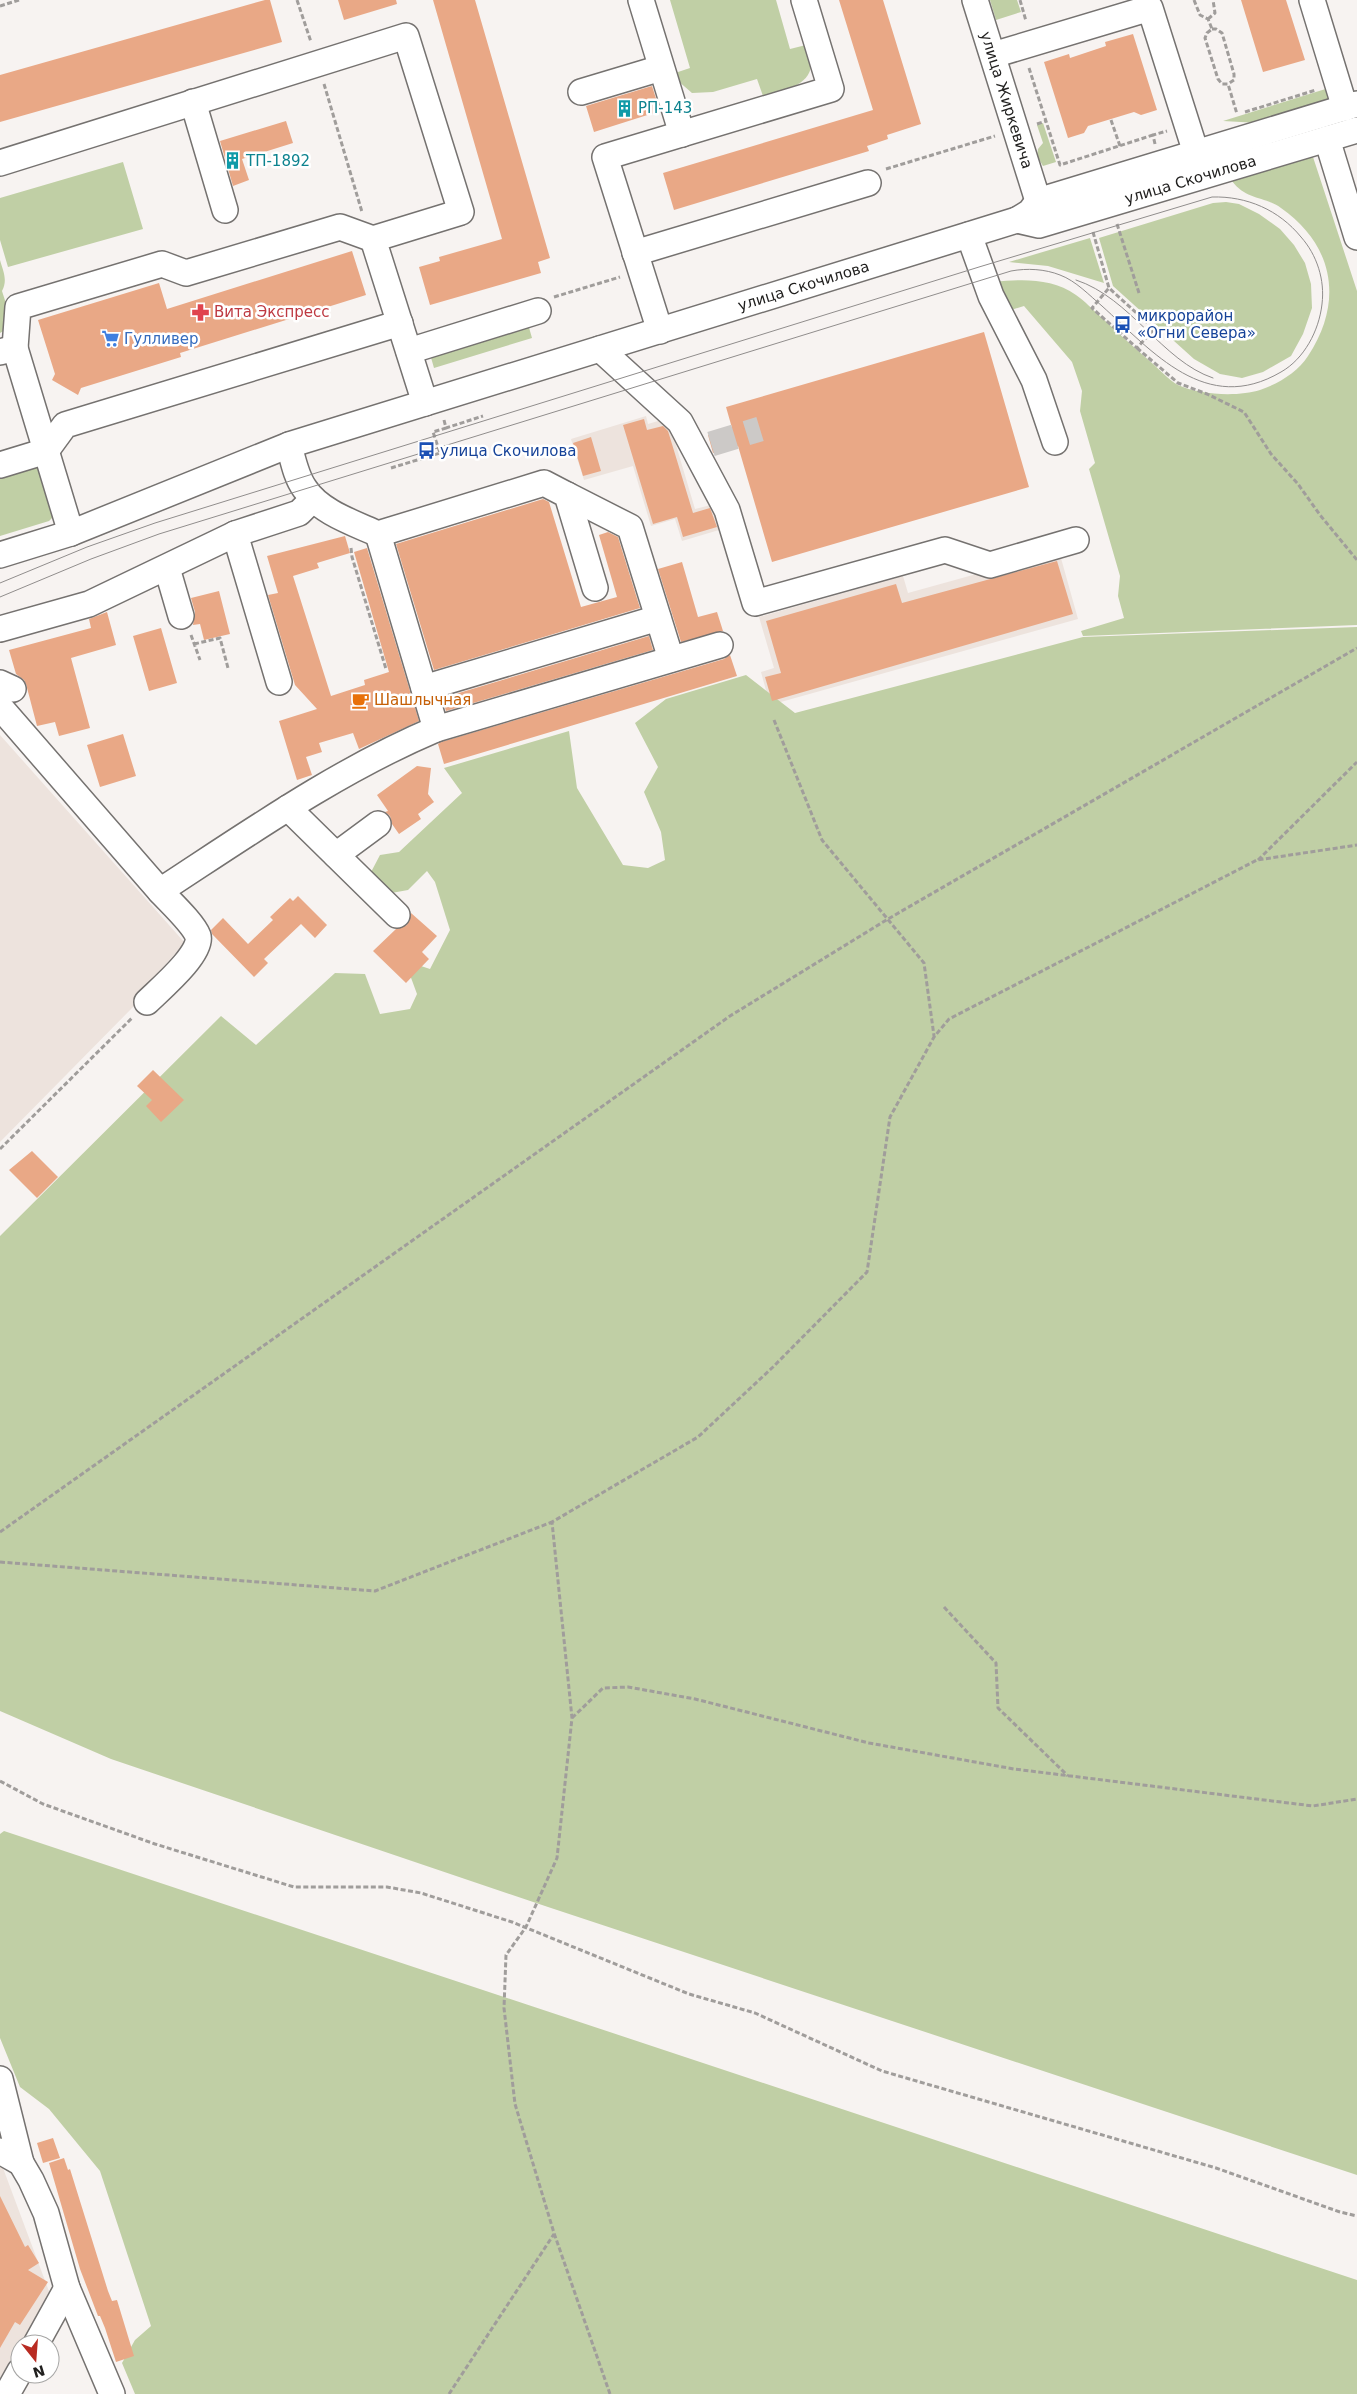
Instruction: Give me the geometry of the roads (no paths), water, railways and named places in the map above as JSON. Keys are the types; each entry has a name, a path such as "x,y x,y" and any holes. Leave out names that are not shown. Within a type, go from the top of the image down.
{"street":[{"path":"641,0 682,134"},
{"path":"660,331 606,157 831,89 804,0"},
{"name":"улица Жиркевича","path":"975,0 1038,201"},
{"path":"1017,220 1030,212 1038,201 1351,106 1312,0"},
{"path":"992,55 1150,8 1196,153"},
{"path":"0,163 406,36 461,212 372,238 340,227 186,273 162,264 18,307 7,350 46,451 71,533"},
{"path":"581,92 662,68"},
{"path":"193,102 225,210"},
{"name":"улица Скочилова","path":"0,555 71,533 289,445 1017,220 1039,226 1357,130"},
{"path":"1327,139 1352,201 1357,237"},
{"path":"636,254 876,176"},
{"path":"969,236 991,296 1034,380 1055,442"},
{"path":"372,238 425,403"},
{"path":"409,351 538,311"},
{"path":"0,465 46,451 66,425 400,323"},
{"path":"600,349 680,422 703,447 727,510 755,603 945,550 990,565 1076,540"},
{"path":"289,445 299,478 313,499 341,517 378,534 544,483 630,527 671,659"},
{"path":"567,495 595,588"},
{"path":"0,629 89,604 235,534 299,513 313,499"},
{"path":"235,534 279,682"},
{"path":"378,534 436,729"},
{"path":"167,568 181,616"},
{"path":"424,688 658,618"},
{"path":"160,891 288,808 364,763 436,729 720,645"},
{"path":"4,693 160,891 198,936 198,947 190,959 147,1002"},
{"path":"288,808 397,915"},
{"path":"336,854 378,824"},
{"path":"0,2079 10,2157 46,2213 67,2288 112,2394"},
{"path":"42,2334 67,2288"}],"tunnel":[{"path":"711,444 760,429"}],"tram line":[{"path":"0,583 87,547 155,523 979,267 1212,197 1225,197 1250,202 1283,219 1307,244 1319,268 1323,295 1322,304 1318,324 1309,343 1297,360 1281,372 1254,384 1229,387 1205,383 1182,373 1161,359 1071,281 1060,275 1042,270 1011,271 159,534 91,559 0,597"},
{"path":"1076,280 1096,289 1113,301 1178,358 1195,370 1213,378"}],"place":[{"name":"РП-143","path":"624,108"},
{"name":"ТП-1892","path":"232,161"},
{"name":"Вита Экспресс","path":"200,312"},
{"name":"микрорайон «Огни Севера»","path":"1123,325"},
{"name":"Гулливер","path":"110,339"},
{"name":"улица Скочилова","path":"426,451"},
{"name":"Шашлычная","path":"360,700"}]}
